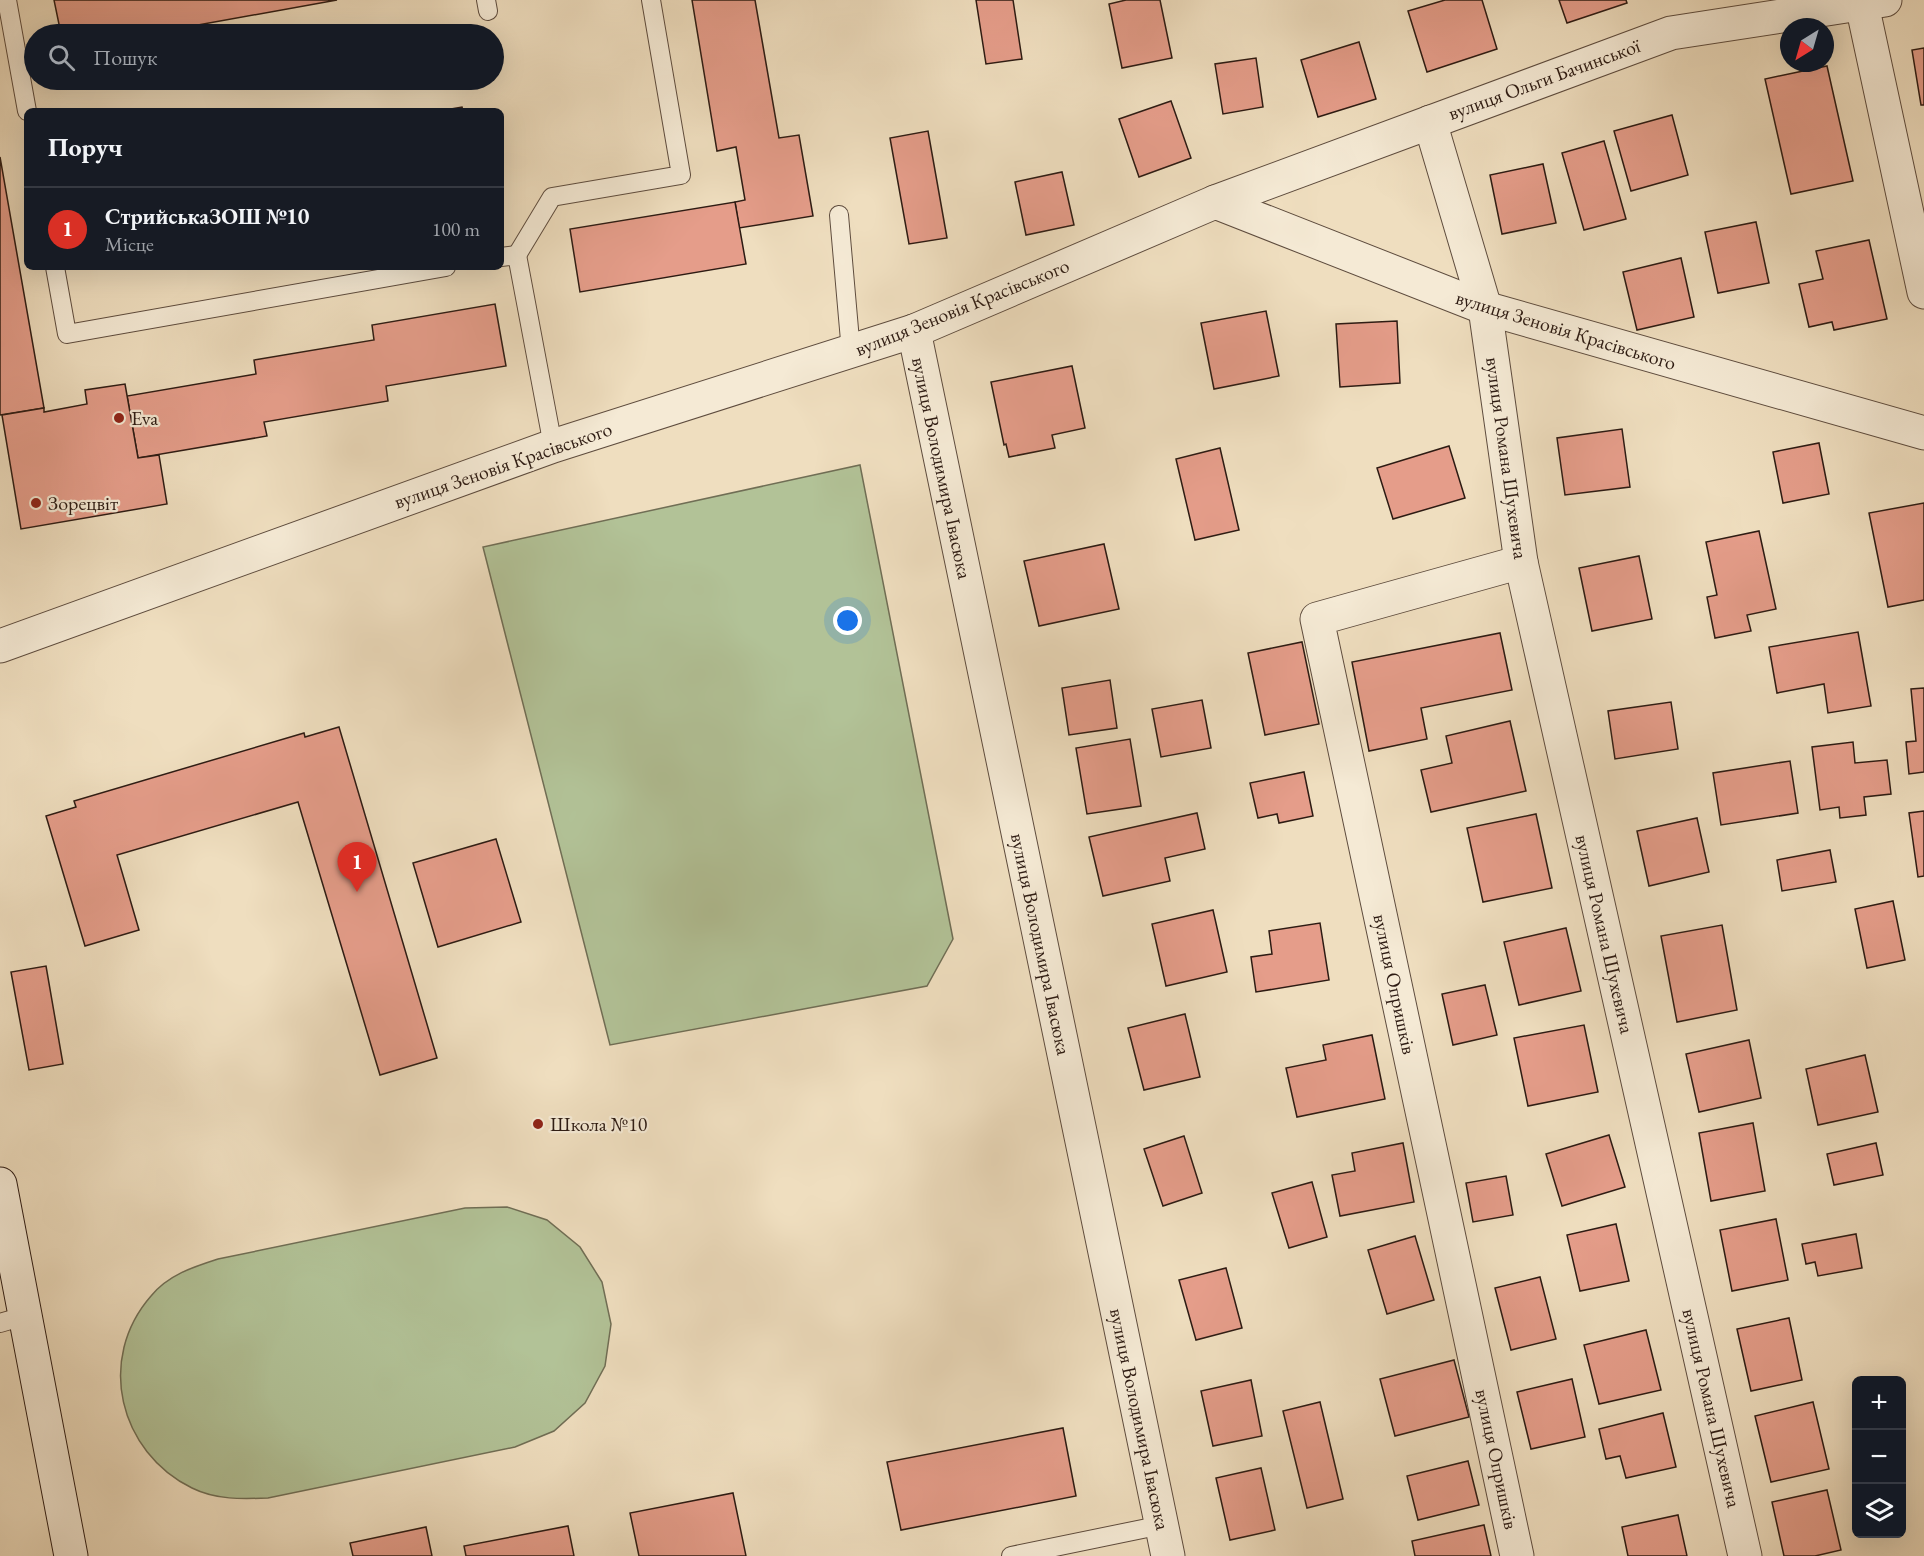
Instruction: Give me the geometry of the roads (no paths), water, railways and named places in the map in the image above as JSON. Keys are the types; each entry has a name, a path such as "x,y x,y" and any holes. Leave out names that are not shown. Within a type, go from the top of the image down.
{"street":[{"name":"вулиця Ольги Бачинської","path":"1215,202 1671,33 1869,1"},
{"path":"1869,1 1924,292"},
{"name":"вулиця Романа Шухевича","path":"1430,122 1485,308 1521,562 1745,1556"},
{"name":"вулиця Зеновія Красівського","path":"0,646 552,446 914,331 1215,202 1485,308 1924,433"},
{"name":"вулиця Володимира Івасюка","path":"914,331 1165,1541"},
{"name":"вулиця Опришків","path":"1517,1556 1317,620 1521,562"},
{"path":"0,1184 12,1320 71,1556"}],"lane":[{"path":"7,0 26,108"},
{"path":"552,446 509,256 552,197 681,175 651,0"},
{"path":"839,215 852,352"},
{"path":"56,270 67,334 429,270"},
{"path":"1011,1556 1165,1541"}],"place":[{"name":"Eva","path":"119,418"},
{"name":"Зорецвіт","path":"36,503"},
{"name":"СтрийськаЗОШ №10","path":"357,892"},
{"name":"Школа №10","path":"538,1124"}]}
